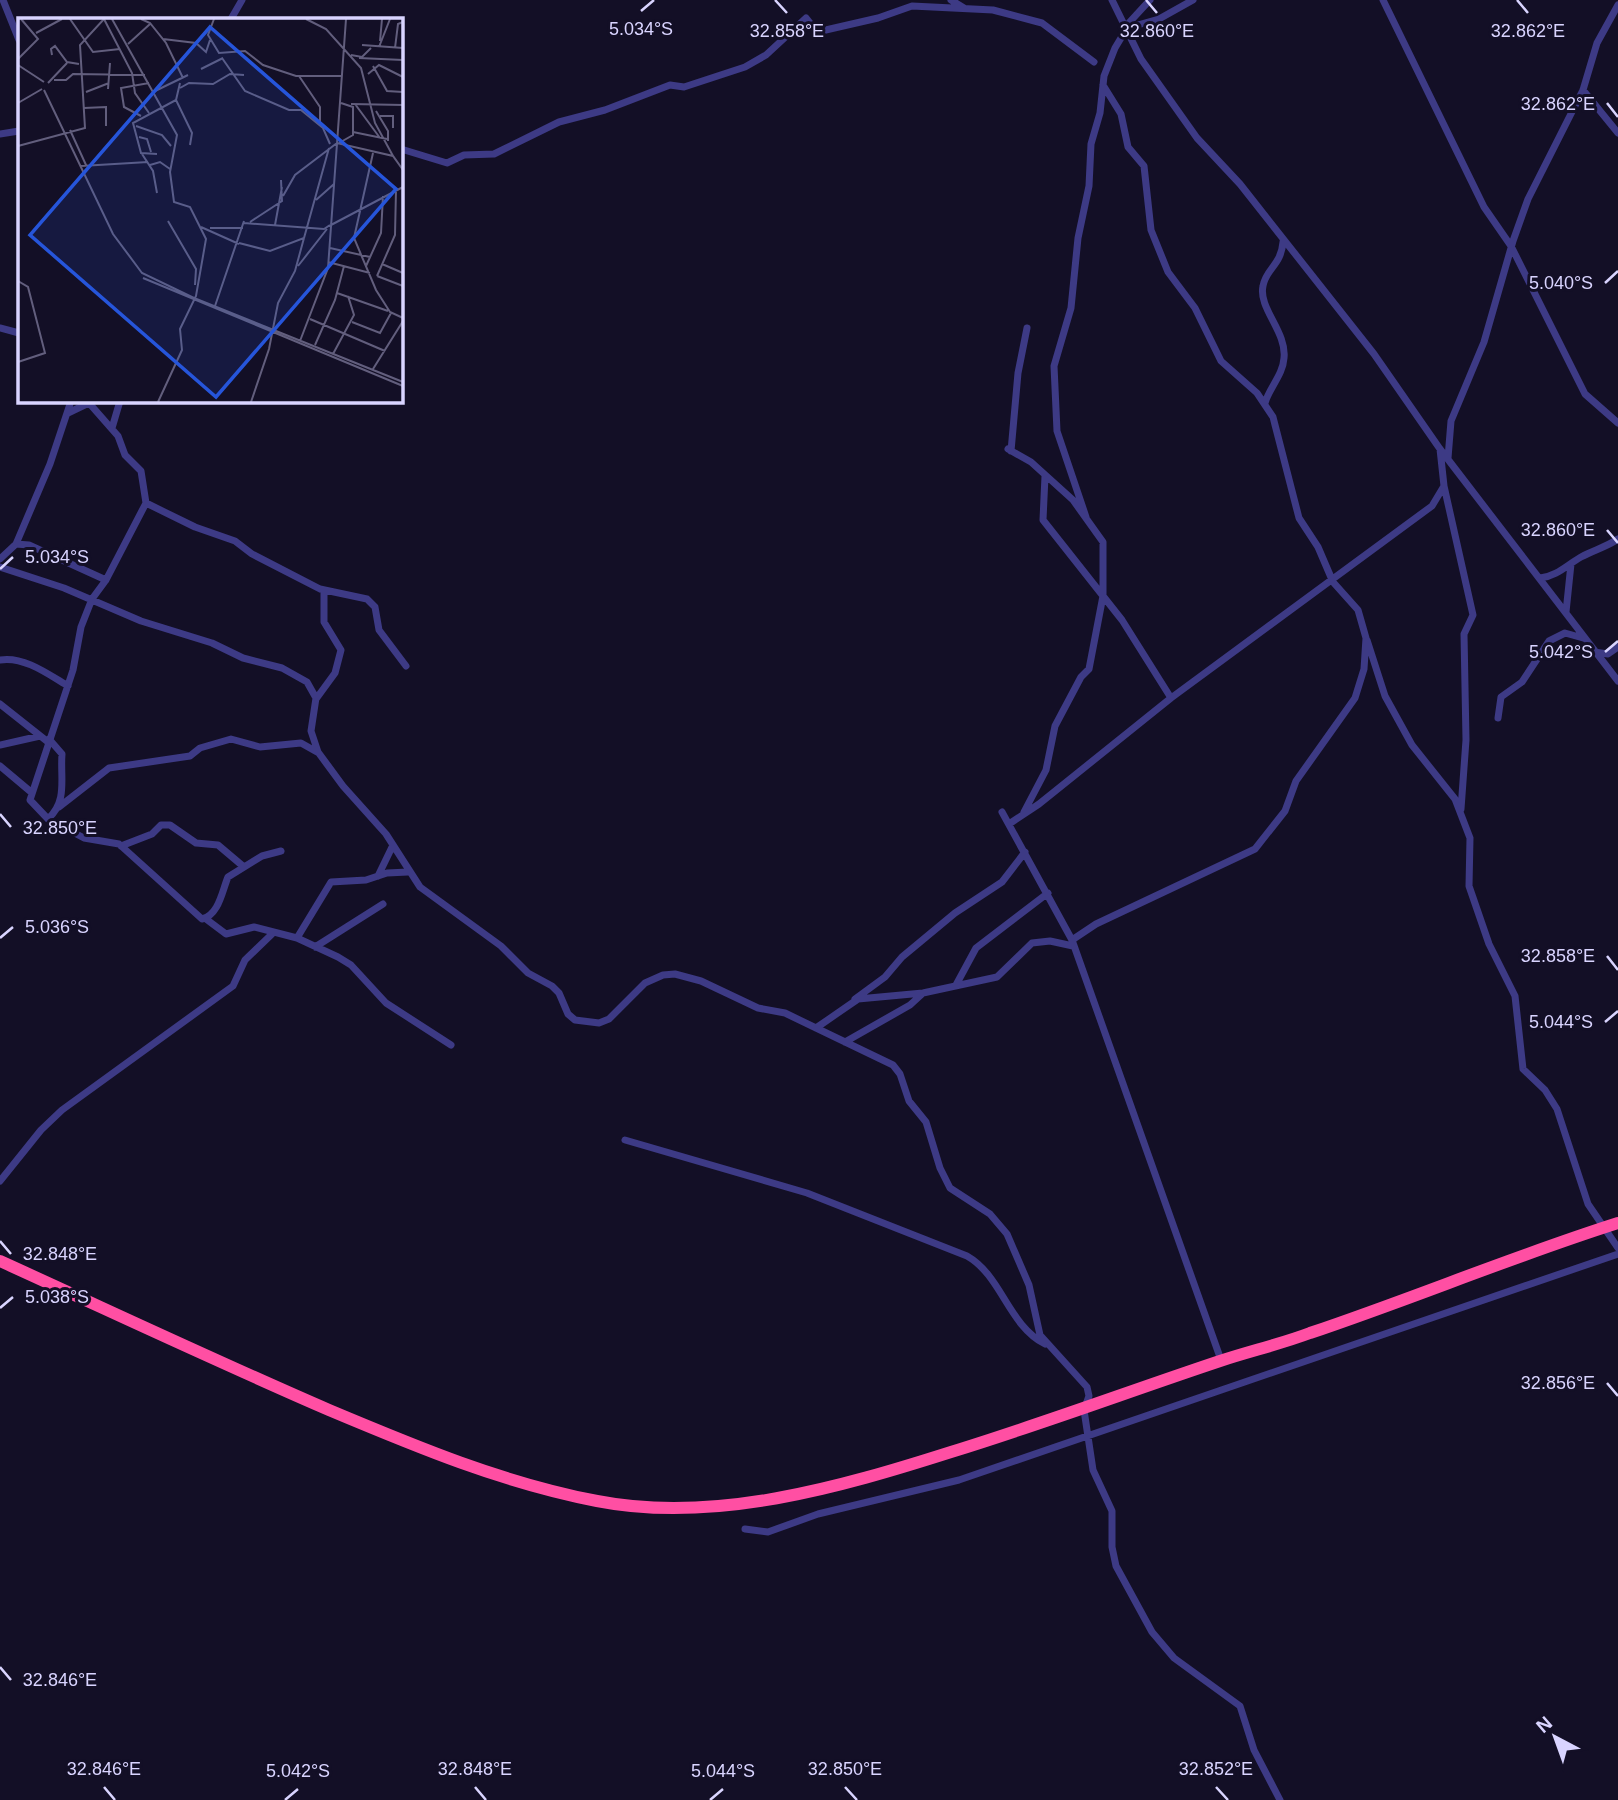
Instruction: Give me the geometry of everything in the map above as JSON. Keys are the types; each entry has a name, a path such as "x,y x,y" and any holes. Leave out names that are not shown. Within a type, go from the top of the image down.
{"highway":[{"path":"0,1261 261,1381 408,1443 503,1479 599,1502 653,1506 720,1505 831,1490 1084,1410 1221,1360 1311,1333 1618,1223"}],"street":[{"path":"3,0 18,38"},
{"path":"232,18 242,0"},
{"path":"951,0 964,8"},
{"path":"1112,0 1141,59 1164,93 1374,354 1440,449 1618,681"},
{"path":"1086,517 1057,431 1054,366 1070,314 1078,238 1089,186 1091,144 1100,113 1107,66 1127,27 1150,0"},
{"path":"1127,27 1159,19 1193,0"},
{"path":"1383,0 1484,207 1511,246 1585,394 1618,424"},
{"path":"1448,458 1451,421 1484,342 1511,246 1528,199 1583,90 1597,43 1618,5"},
{"path":"402,149 447,163 461,155 494,154 559,122 605,110 670,85 680,88 745,67 766,55 806,18 817,32 877,18 912,6 964,8 1032,19 1094,62"},
{"path":"745,1529 768,1532 818,1514 959,1480 1090,1437 1618,1251 1588,1204 1557,1110 1549,1095 1523,1069 1516,999 1489,944 1469,886 1471,846 1455,799 1412,745 1385,696 1358,610 1333,582 1318,547 1299,518 1276,424 1265,403 1220,361 1195,308 1168,272 1153,237 1144,166 1128,147 1121,114 1103,85"},
{"path":"1583,90 1618,133"},
{"path":"0,134 18,131"},
{"path":"1265,403 1282,369 1284,354 1281,332 1264,299 1263,285 1280,260 1283,242"},
{"path":"0,328 18,333"},
{"path":"1023,814 1046,770 1055,726 1079,681 1089,669 1104,596 1103,542 1086,517 1031,462 1010,450 1018,373 1027,328"},
{"path":"0,559 16,544 71,402"},
{"path":"68,413 92,402 112,428 125,455 141,471 146,503 106,580 92,599 80,627 68,685 31,792 30,800 34,807 48,819 84,838 121,846 176,893 195,915 206,919 226,934 251,926 272,934 297,938 351,965 386,1003 452,1045"},
{"path":"112,428 120,402"},
{"path":"1440,449 1444,486 1473,615 1464,634 1466,740 1461,816"},
{"path":"1045,476 1041,509 1043,520 1104,596 1171,698"},
{"path":"1009,824 1171,698 1333,582 1432,506 1444,486"},
{"path":"146,503 195,527 235,541 252,554 324,590 368,599 374,607 379,630 406,666"},
{"path":"1540,578 1555,575 1618,539"},
{"path":"16,544 29,545 106,580"},
{"path":"1566,613 1571,564"},
{"path":"0,567 92,599 141,621 212,643 243,658 282,668 307,682 316,699"},
{"path":"324,590 324,622 341,650 335,673 316,699 311,731 318,752 393,845 408,872 429,896 455,911 502,946 528,973 552,986 559,993 568,1014 575,1020 600,1023 609,1019 645,983 675,974 701,981 758,1008 785,1013 885,1059 900,1074 909,1101 929,1129 940,1168 950,1188 990,1214 1007,1234 1029,1285 1037,1325 1048,1346"},
{"path":"1498,718 1502,697 1522,682 1549,641 1565,633 1584,638"},
{"path":"850,1002 923,993 1000,975 1026,945 1051,941 1073,943 1096,924 1197,875 1251,853 1285,811 1296,780 1355,698 1364,669 1366,638"},
{"path":"1594,652 1608,654 1618,648"},
{"path":"0,660 10,659 30,665 68,685"},
{"path":"0,704 62,754 63,783 59,807"},
{"path":"0,745 40,736"},
{"path":"48,819 59,807 109,768 190,756 200,748 228,739 260,747 301,743 318,752"},
{"path":"0,766 31,792"},
{"path":"1002,812 1073,943 1221,1360"},
{"path":"121,846 138,841 162,825 170,825 197,843 208,841 218,845 244,867"},
{"path":"378,876 393,845"},
{"path":"206,919 223,895 228,877 281,851"},
{"path":"816,1028 884,977 902,957 955,913 1002,882 1025,852"},
{"path":"297,938 331,882 366,880 408,872"},
{"path":"956,985 976,948 1048,893"},
{"path":"315,947 383,904"},
{"path":"0,1181 41,1130 62,1110 233,986 245,960 272,934"},
{"path":"845,1042 909,1005 923,993"},
{"path":"625,1140 807,1193 967,1256 979,1265 1023,1329 1048,1346 1087,1387 1089,1395 1084,1410 1096,1482 1112,1511 1112,1547 1116,1566 1152,1632 1174,1658 1201,1680 1232,1698 1242,1708 1254,1750 1280,1800"}]}
